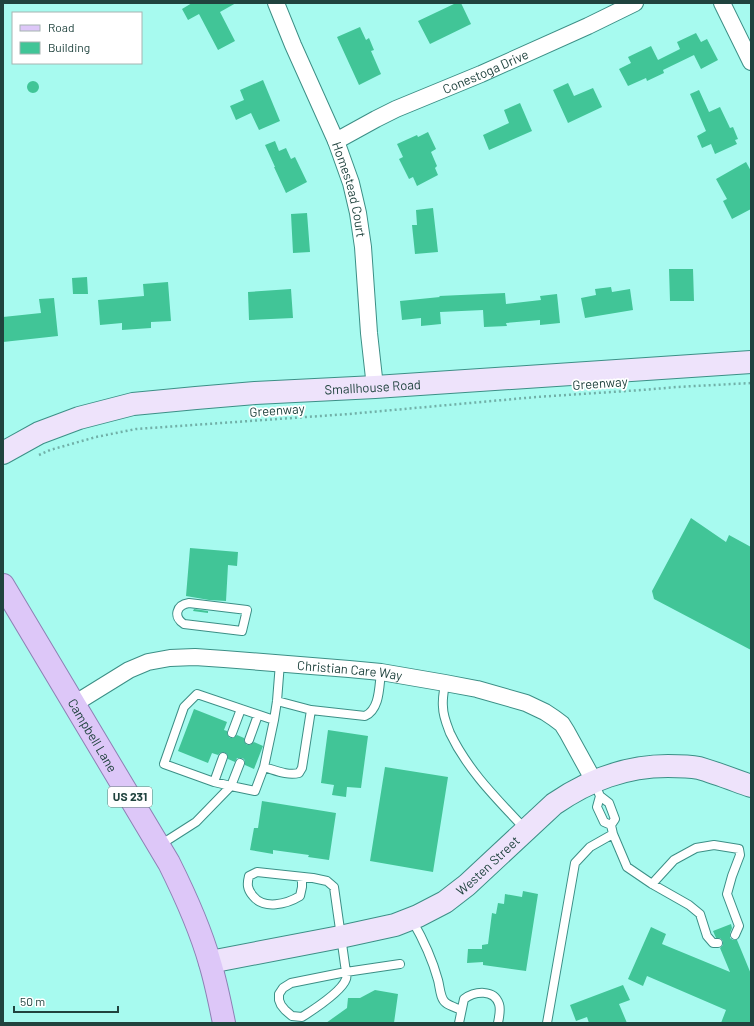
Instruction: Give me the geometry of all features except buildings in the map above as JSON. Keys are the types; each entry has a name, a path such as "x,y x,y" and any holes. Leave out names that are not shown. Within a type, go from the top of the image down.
{"main road":[{"name":"Campbell Lane","path":"3,585 169,863 198,926 210,962 224,1023"}],"street":[{"name":"Homestead Court","path":"276,3 336,141 351,182 363,246 369,333 375,387"},
{"name":"Conestoga Drive","path":"336,141 376,119 481,74 635,3"},
{"path":"722,3 751,62"},
{"name":"Smallhouse Road","path":"3,453 39,433 79,418 133,404 255,393 375,387 751,362"},
{"name":"Christian Care Way","path":"74,704 129,670 148,662 170,658 196,657 381,672 477,689 526,704 554,718 562,724 570,736 597,788"},
{"name":"Westen Street","path":"210,962 340,937 395,925 412,919 439,905 463,889 554,804 566,795 597,788 611,775 633,769 677,766 698,768 751,786"}],"lane":[{"path":"189,603 247,610 242,631 184,624 179,621 177,616 179,609 183,604 189,603"},
{"path":"274,720 197,694 184,707 164,764 214,782 255,791 264,767 274,720 280,663"},
{"path":"277,701 311,710 365,716 369,715 377,701 381,672"},
{"path":"445,683 442,708 446,724 456,745 471,769 526,830"},
{"path":"232,733 241,709"},
{"path":"264,767 294,775 299,773 302,768 311,710"},
{"path":"249,740 258,715"},
{"path":"214,782 223,757"},
{"path":"159,846 196,822 232,786 240,763"},
{"path":"597,788 597,806 604,822 611,825"},
{"path":"597,788 608,803 615,819 611,825 613,834 627,867 652,884 689,905 700,914 707,936 713,943 718,943"},
{"path":"547,1023 575,863 590,848 613,834"},
{"path":"652,884 674,860 696,848 714,845 739,849 740,855 727,894 739,926 735,935"},
{"path":"302,877 300,896 293,900 279,904 266,904 256,900 249,892 247,884 249,876 257,872 312,878 327,882 334,887 346,972 346,979 342,986 321,1005 302,1017 292,1016 285,1010 279,1000 279,994 283,988 291,983 346,972 400,964"},
{"path":"412,919 434,964 441,996 446,1003 461,1010"},
{"path":"459,1023 464,999 470,995 479,993 493,996 499,1005 500,1013 498,1023"}],"path":[{"name":"Greenway","path":"36,456 50,450 96,437 136,429 400,410 536,397 751,383"}]}
